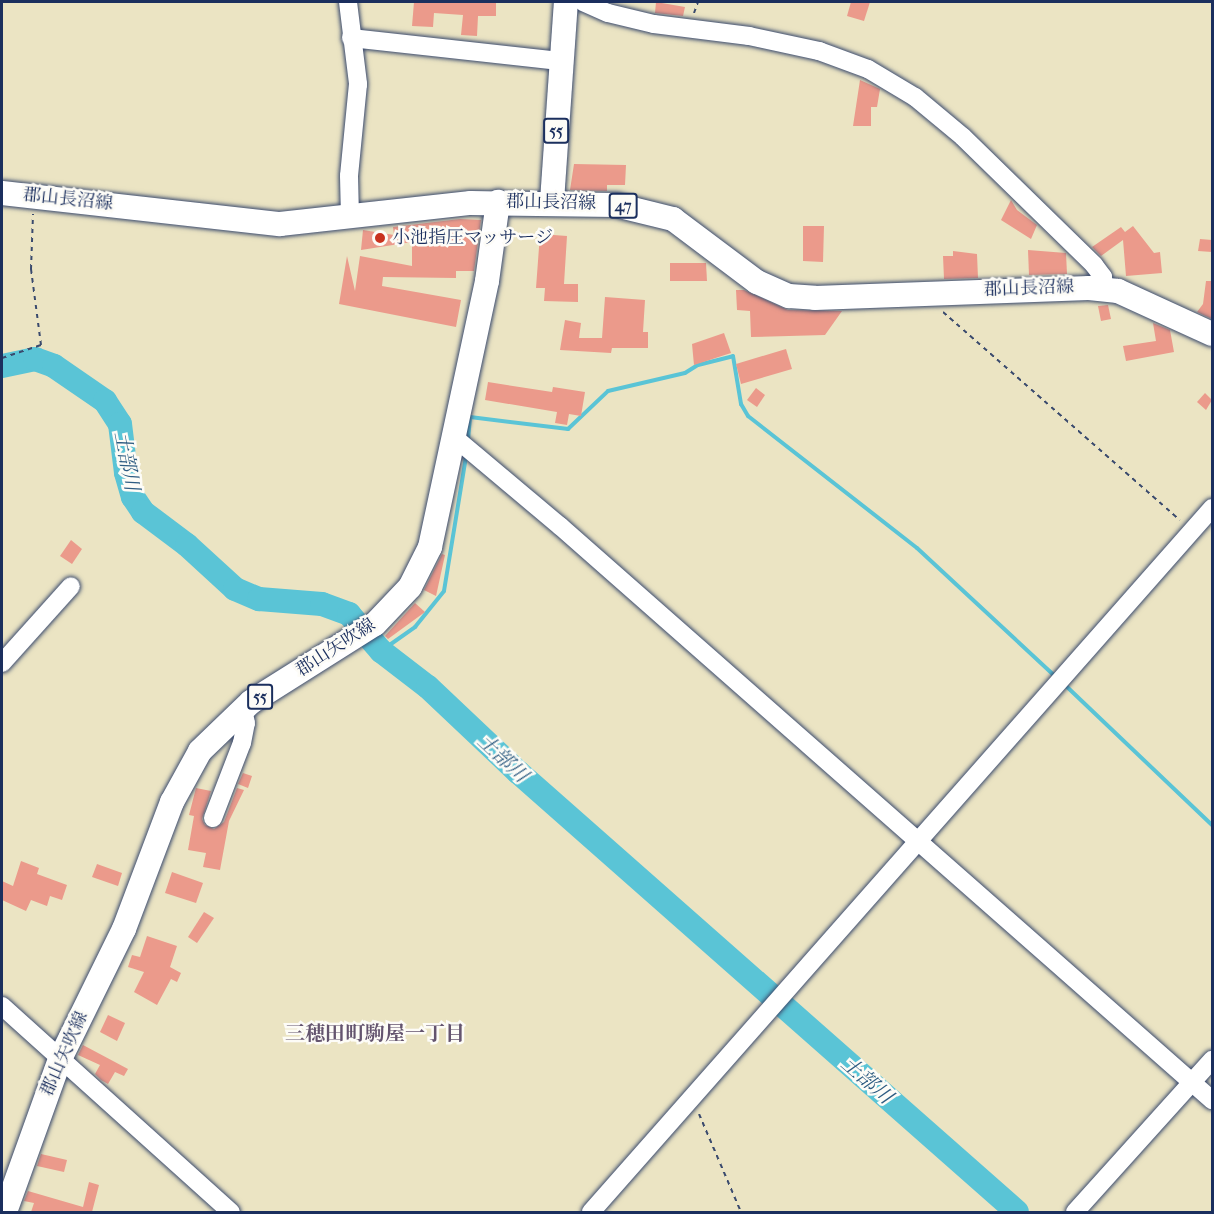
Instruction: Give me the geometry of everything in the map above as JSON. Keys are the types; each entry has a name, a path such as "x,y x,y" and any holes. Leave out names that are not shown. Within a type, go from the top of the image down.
{"main road":[{"name":"55","path":"552,201 560,61 566,2"},
{"name":"郡山長沼線","path":"2,193 280,224 498,202 552,201 616,205 661,213 757,282 789,296 928,294 1048,287 1104,289 1118,291 1212,334"},
{"name":"郡山矢吹線","path":"4,1212 60,1059 124,929 177,792 200,751 243,710 345,646 399,603 430,547 455,438 486,281 498,202"}],"street":[{"path":"348,2 358,84 349,176 350,218"},
{"path":"583,2 608,13 654,24 749,36 819,51 868,69 915,97 963,137 1094,265 1103,277 1104,289"},
{"path":"351,38 560,61"},
{"path":"455,438 560,526 1212,1100"},
{"path":"591,1212 1212,508"},
{"path":"2,663 71,586"},
{"path":"213,818 242,743 246,723 243,710"},
{"path":"2,1006 231,1212"},
{"path":"1075,1212 1212,1060"}],"path":[{"path":"2,357 40,345 31,269 34,196"},
{"path":"928,294 961,329 1191,530"},
{"path":"691,1101 741,1212"}],"building":[{"path":"414,2 496,2 496,16 478,16 477,36 461,35 463,15 434,13 433,27 412,26"},
{"path":"656,2 685,7 683,16 655,13"},
{"path":"851,2 870,2 864,21 847,16"},
{"path":"860,80 880,89 877,107 871,107 871,126 853,126"},
{"path":"574,164 626,165 625,185 607,185 607,191 570,190"},
{"path":"1011,200 1017,210 1037,225 1031,239 1001,220"},
{"path":"460,219 481,220 474,271 456,271 456,278 383,277 382,286 461,300 456,327 339,304 347,256 355,291 360,256 412,266 412,242 361,250 363,230 394,235 393,227"},
{"path":"803,226 824,226 823,262 803,261"},
{"path":"1133,226 1154,253 1160,252 1162,273 1126,276 1123,240 1101,256 1092,247 1121,227 1125,232"},
{"path":"540,234 567,236 564,284 578,284 578,302 544,301 545,288 536,288"},
{"path":"1200,239 1212,240 1212,252 1198,251"},
{"path":"1028,250 1066,253 1067,274 1029,275"},
{"path":"953,251 977,254 978,278 944,279 943,256 953,256"},
{"path":"670,263 706,263 707,281 670,281"},
{"path":"1206,281 1212,281 1212,319 1197,312 1203,304"},
{"path":"736,290 744,290 788,310 842,311 825,335 751,337 750,311 737,310"},
{"path":"605,297 645,300 643,332 648,332 648,348 612,348 611,353 560,350 565,320 581,323 579,338 602,338"},
{"path":"1108,305 1111,319 1101,321 1098,306"},
{"path":"1153,323 1170,330 1174,352 1126,361 1123,346 1156,341"},
{"path":"724,333 731,353 694,365 692,344"},
{"path":"786,349 792,369 741,384 736,364"},
{"path":"488,382 552,392 553,387 585,392 581,416 569,414 567,425 555,423 557,412 485,400"},
{"path":"756,388 765,395 757,407 747,400"},
{"path":"1205,393 1212,400 1206,410 1197,402"},
{"path":"71,540 82,549 72,564 60,556"},
{"path":"442,554 445,555 436,596 424,590"},
{"path":"415,603 425,612 388,639 385,636"},
{"path":"243,773 252,776 248,788 238,784"},
{"path":"196,788 211,791 202,819 205,825 214,829 224,822 237,788 244,790 229,821 220,870 203,867 206,853 188,850 194,816 189,815"},
{"path":"21,861 39,868 37,874 67,885 62,900 50,896 47,906 31,900 26,911 2,900 2,881 13,886"},
{"path":"97,864 122,873 118,886 92,877"},
{"path":"172,872 203,883 196,903 165,893"},
{"path":"204,912 214,918 197,943 188,937"},
{"path":"147,936 177,946 170,967 181,973 177,982 171,979 157,1005 134,992 144,972 128,967 132,955 140,957"},
{"path":"108,1015 125,1023 117,1041 100,1032"},
{"path":"83,1045 128,1069 124,1076 115,1072 108,1084 101,1080 95,1074 100,1065 78,1055"},
{"path":"41,1154 67,1160 64,1172 37,1166"},
{"path":"89,1182 99,1185 92,1212 31,1212 34,1203 24,1201 28,1191 83,1207"}],"waterway":[{"path":"468,440 470,417 568,429 608,391 685,373 698,365 733,356 741,404 748,416 917,548 1057,678"},
{"name":"土部川","path":"2,366 35,359 54,366 105,401 120,424 126,473 133,497 143,512 187,545 235,589 259,599 322,604 349,614 381,651 428,687 518,772 1017,1212"},
{"path":"381,651 415,627 444,591 466,456"},
{"path":"1065,685 1212,825"}],"place":[{"name":"小池指圧マッサージ","path":"380,238"}],"district":[{"name":"三穂田町駒屋一丁目","path":"375,1033"}]}
